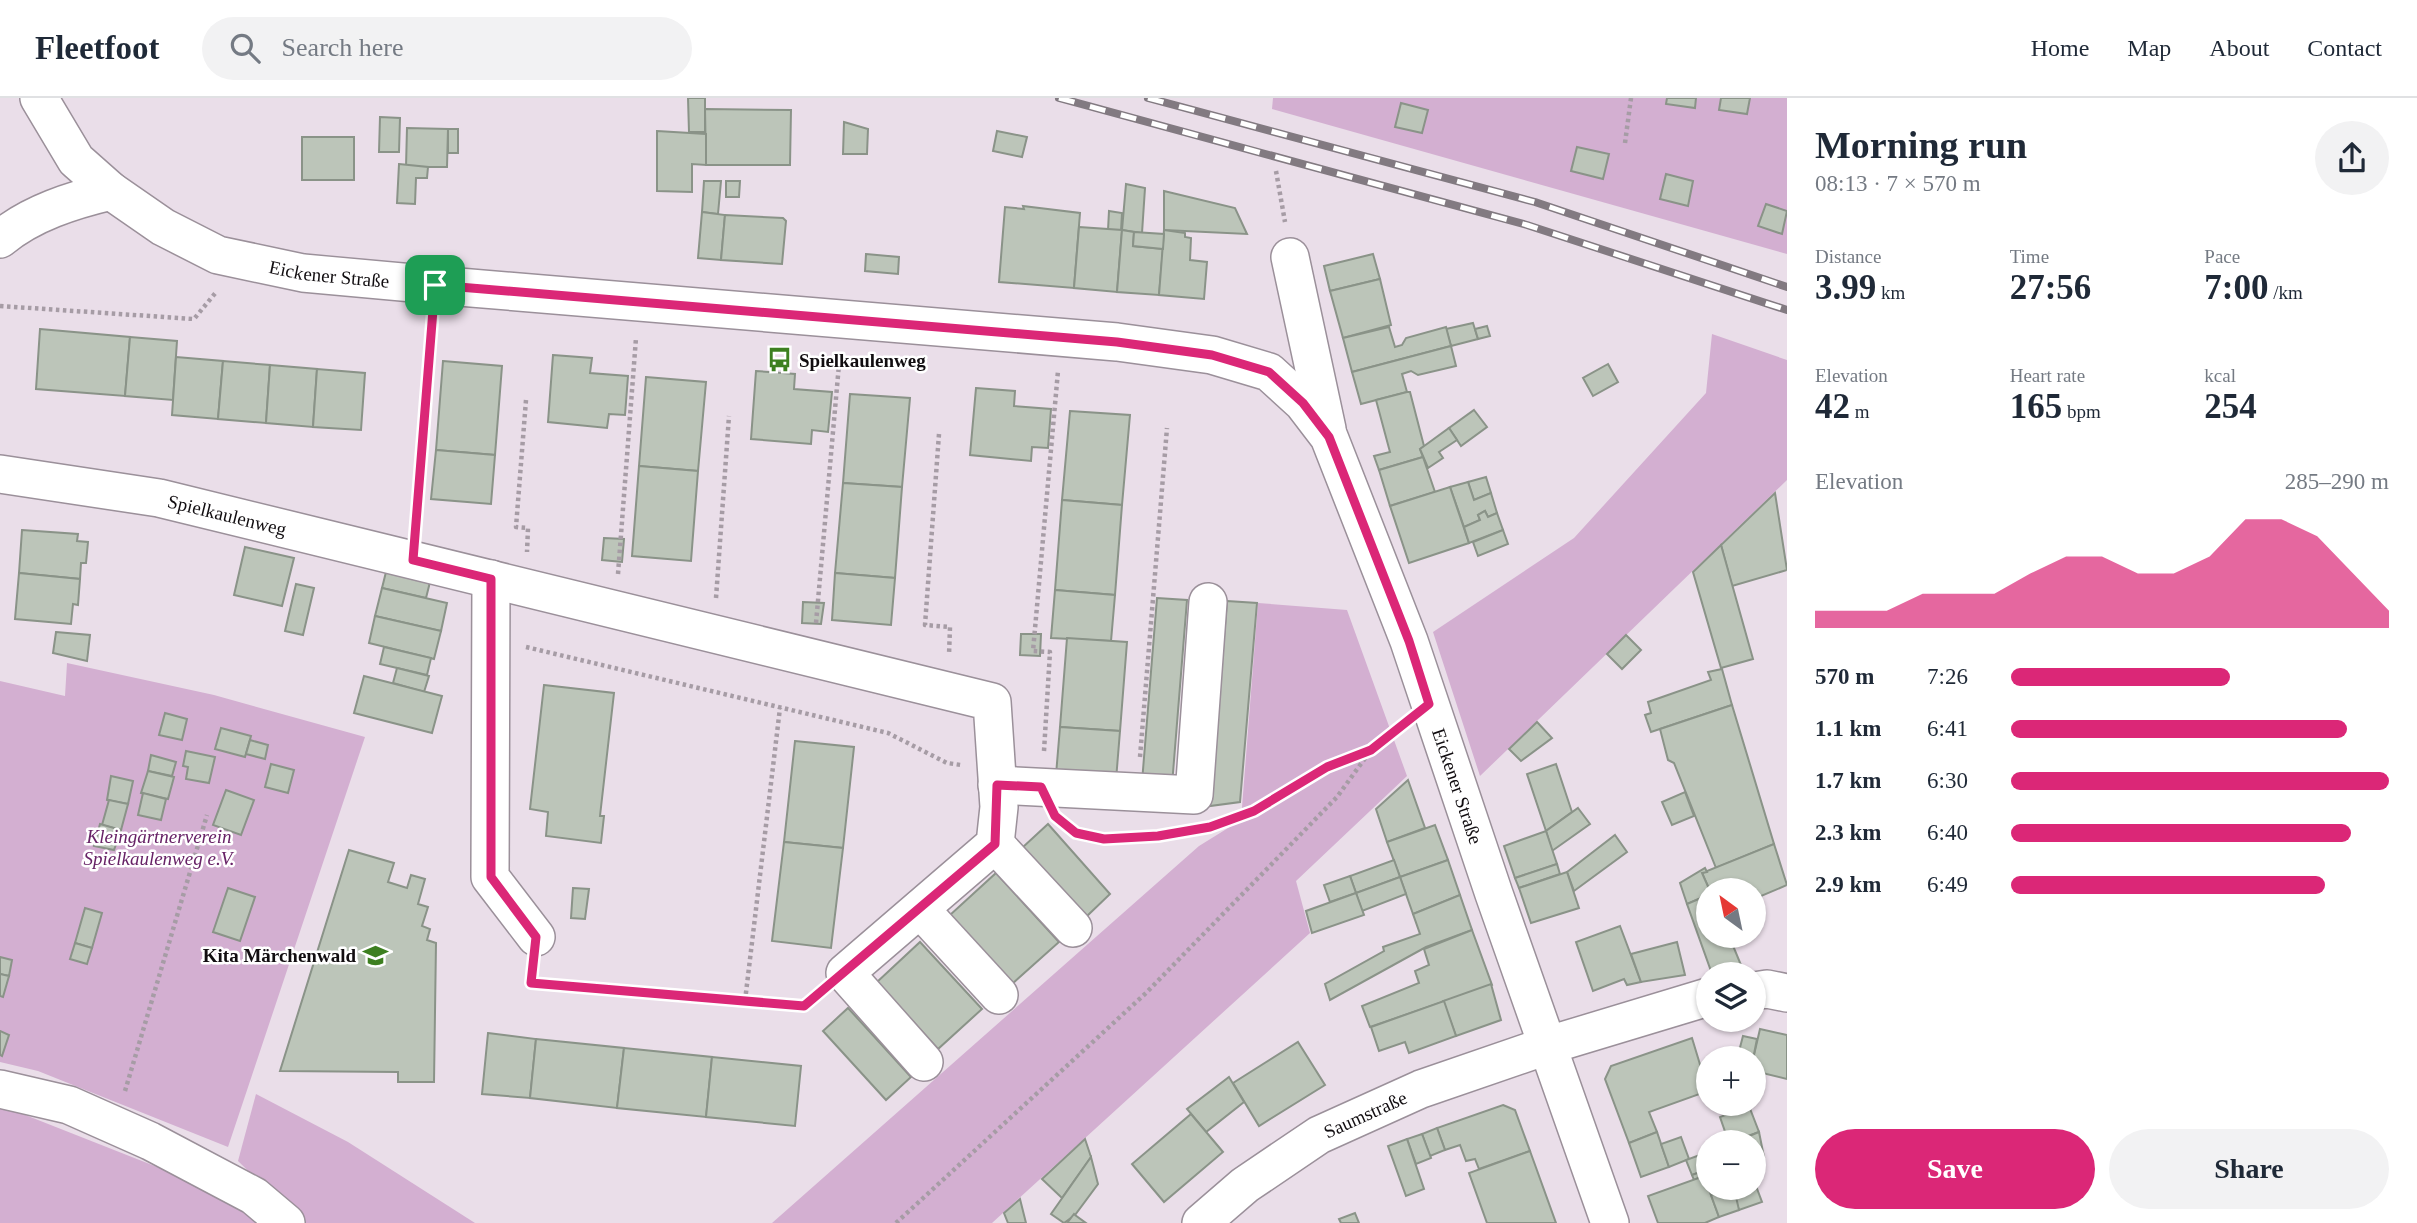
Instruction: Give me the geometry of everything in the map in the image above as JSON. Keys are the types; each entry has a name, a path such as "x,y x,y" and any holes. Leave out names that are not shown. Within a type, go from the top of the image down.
{"street":[{"name":"Eickener Straße","path":"39,98 76,160 111,191 163,227 218,255 303,272 435,285 1061,337 1212,355 1269,372 1303,403 1329,437 1409,641 1610,1223"},
{"path":"0,239 38,215 75,200 111,191"},
{"path":"1290,257 1329,437"},
{"name":"Spielkaulenweg","path":"0,474 159,498 992,702 997,777"},
{"path":"491,579 491,877 536,937"},
{"path":"1073,928 995,844 997,777 1041,787 1194,795 1208,602"},
{"path":"924,1062 845,973 995,844"},
{"path":"920,909 999,995"},
{"path":"1766,989 1787,993"},
{"name":"Saumstraße","path":"1201,1223 1245,1185 1319,1135 1421,1089 1549,1045 1696,1001"},
{"path":"0,1090 69,1105 115,1125 254,1196 286,1223"}],"path":[{"path":"1625,143 1631,98"},
{"path":"1276,170 1290,257"},
{"path":"0,306 194,319 243,260"},
{"path":"413,560 435,285"},
{"path":"615,610 638,303"},
{"path":"813,659 843,320"},
{"path":"1061,337 1033,651 1050,652 1041,787 1055,816 1076,833 1104,839 1184,831"},
{"path":"526,400 516,527 528,528 526,588"},
{"path":"714,634 729,416"},
{"path":"1121,791 1125,763 1140,764 1167,428"},
{"path":"939,434 925,625 950,627 947,691"},
{"path":"491,639 888,733 947,764 997,777"},
{"path":"896,1223 1146,993 1337,797 1371,750 1429,704"},
{"path":"745,1001 780,708"},
{"path":"1210,827 1254,811 1327,767 1371,750"},
{"path":"115,1125 207,815"},
{"path":"536,937 531,983 804,1006 845,973"}],"green space":[{"path":"1273,98 1787,98 1787,254 1272,109"},
{"path":"1712,334 1787,360 1787,480 1480,776 1433,632 1574,538 1706,393"},
{"path":"1258,603 1347,610 1407,776 1296,881 1310,933 992,1223 772,1223 1199,846 1241,820"},
{"name":"Kleingärtnerverein Spielkaulenweg e.V.","path":"67,663 214,695 365,737 228,1147 38,1071 0,1062 0,681 65,696"},
{"path":"256,1094 348,1142 475,1223 302,1223 238,1161"},
{"path":"0,1105 180,1176 251,1214 261,1223 0,1223"}],"building":[{"path":"688,98 705,98 705,132 689,132"},
{"path":"1667,98 1696,98 1695,108 1666,104"},
{"path":"1721,98 1750,98 1747,114 1719,110"},
{"path":"1401,103 1428,110 1422,133 1395,127"},
{"path":"705,109 791,110 790,165 706,165"},
{"path":"380,117 400,118 399,152 379,152"},
{"path":"844,122 868,129 867,154 843,154"},
{"path":"407,128 448,129 447,167 406,167"},
{"path":"448,129 458,129 458,153 448,153"},
{"path":"657,131 706,134 706,165 692,164 692,192 657,191"},
{"path":"997,131 1027,137 1022,157 993,151"},
{"path":"302,137 354,137 354,180 302,180"},
{"path":"1577,147 1609,154 1603,179 1571,171"},
{"path":"399,164 428,167 427,178 416,178 415,204 397,203"},
{"path":"1666,174 1693,181 1688,206 1660,199"},
{"path":"704,181 721,181 718,214 702,212"},
{"path":"726,181 740,181 739,197 726,197"},
{"path":"1126,184 1145,188 1142,233 1122,230"},
{"path":"1164,191 1235,208 1247,234 1164,230"},
{"path":"1766,204 1787,211 1782,234 1758,226"},
{"path":"1023,206 1080,213 1074,288 999,282 1005,207 1024,209"},
{"path":"1109,211 1122,213 1121,231 1108,230"},
{"path":"702,212 725,215 721,260 698,258"},
{"path":"725,215 783,218 786,221 782,264 721,260"},
{"path":"1079,227 1122,230 1117,292 1074,288"},
{"path":"1122,230 1134,232 1133,246 1163,249 1159,295 1117,292"},
{"path":"1164,230 1185,233 1185,237 1191,238 1190,260 1207,262 1204,299 1159,295"},
{"path":"1134,232 1164,234 1163,249 1133,246"},
{"path":"866,254 899,257 898,274 865,271"},
{"path":"1373,254 1380,279 1330,291 1324,266"},
{"path":"1380,279 1391,325 1343,338 1330,291"},
{"path":"1473,323 1478,339 1451,346 1446,329"},
{"path":"1487,326 1490,336 1478,339 1475,329"},
{"path":"1389,327 1395,347 1402,345 1406,338 1446,327 1451,346 1352,372 1343,338"},
{"path":"40,329 130,337 125,396 36,389"},
{"path":"130,337 177,341 173,400 125,396"},
{"path":"1451,346 1456,366 1418,375 1411,371 1402,374 1407,392 1361,404 1352,372"},
{"path":"553,355 592,358 590,373 628,376 625,415 609,414 607,428 548,422"},
{"path":"176,357 223,361 218,419 172,415"},
{"path":"223,361 270,365 266,423 218,419"},
{"path":"443,361 502,366 495,455 436,450"},
{"path":"1608,364 1618,382 1593,396 1583,378"},
{"path":"270,365 317,369 313,427 266,423"},
{"path":"317,369 365,373 361,430 313,427"},
{"path":"756,371 795,374 794,389 832,392 828,432 812,430 811,444 751,439"},
{"path":"646,377 706,382 698,471 639,466"},
{"path":"976,388 1015,391 1014,406 1051,409 1048,448 1032,447 1031,461 970,455"},
{"path":"1410,392 1424,446 1420,449 1423,457 1379,470 1374,456 1390,452 1376,400"},
{"path":"850,394 910,398 902,487 843,483"},
{"path":"1474,410 1487,427 1461,446 1449,428"},
{"path":"1070,411 1130,415 1122,505 1062,500"},
{"path":"1449,428 1457,440 1439,452 1443,458 1428,468 1420,449"},
{"path":"436,450 495,455 491,504 431,499"},
{"path":"1423,457 1435,492 1390,506 1379,470"},
{"path":"639,466 698,471 691,561 632,556"},
{"path":"1486,477 1491,493 1474,500 1468,482"},
{"path":"1468,482 1474,500 1491,493 1497,513 1488,517 1485,511 1478,515 1480,520 1464,527 1450,487"},
{"path":"843,483 902,487 895,578 835,573"},
{"path":"1450,487 1469,543 1409,563 1390,506"},
{"path":"1775,493 1787,570 1732,586 1721,545"},
{"path":"1062,500 1122,505 1115,595 1055,590"},
{"path":"1485,511 1488,517 1497,513 1503,530 1469,543 1464,527 1480,520 1478,515"},
{"path":"22,530 78,534 77,541 88,542 86,563 81,563 80,579 19,573"},
{"path":"1503,530 1508,544 1478,556 1473,542"},
{"path":"604,538 624,539 622,562 602,560"},
{"path":"1721,545 1753,659 1721,668 1693,572"},
{"path":"245,547 294,558 282,606 234,595"},
{"path":"386,572 430,582 426,598 382,588"},
{"path":"19,573 80,579 78,605 73,604 71,624 15,619"},
{"path":"835,573 895,578 891,625 832,620"},
{"path":"296,584 314,588 303,635 285,631"},
{"path":"382,588 447,603 441,631 375,616"},
{"path":"1055,590 1115,595 1111,641 1051,638"},
{"path":"1157,598 1187,600 1172,785 1142,782"},
{"path":"1227,601 1257,603 1240,802 1210,806"},
{"path":"803,602 824,603 821,624 802,623"},
{"path":"375,616 441,631 434,659 369,643"},
{"path":"56,632 90,635 87,661 53,653"},
{"path":"1021,634 1041,634 1040,656 1020,655"},
{"path":"1626,635 1641,650 1622,669 1607,654"},
{"path":"1067,638 1127,642 1120,731 1060,727"},
{"path":"384,647 431,658 427,675 380,664"},
{"path":"397,668 429,676 424,692 393,683"},
{"path":"1722,669 1732,705 1651,732 1645,715 1651,713 1648,702 1711,680 1708,672"},
{"path":"364,676 442,696 432,733 354,713"},
{"path":"544,685 614,693 600,816 604,816 601,843 546,836 548,812 530,809"},
{"path":"1732,705 1774,844 1716,868 1674,763 1668,760 1660,729"},
{"path":"165,713 187,719 182,740 159,735"},
{"path":"1537,722 1552,738 1521,761 1509,749"},
{"path":"1060,727 1120,731 1116,780 1056,775"},
{"path":"221,728 251,736 245,757 215,749"},
{"path":"250,740 268,745 265,759 246,754"},
{"path":"795,741 854,747 843,848 784,842"},
{"path":"186,751 215,757 209,783 186,779 188,767 183,766"},
{"path":"151,755 176,762 172,776 148,771"},
{"path":"271,764 294,770 288,793 265,787"},
{"path":"1556,764 1572,812 1546,831 1527,774"},
{"path":"148,771 174,777 168,799 141,793"},
{"path":"111,776 133,781 128,804 107,800"},
{"path":"1408,780 1425,828 1387,842 1376,809"},
{"path":"226,790 254,800 241,835 213,825"},
{"path":"1685,792 1694,816 1672,825 1662,802"},
{"path":"143,793 166,799 161,820 138,815"},
{"path":"109,800 128,804 121,830 102,825"},
{"path":"1578,808 1590,824 1552,851 1546,831"},
{"path":"100,824 121,830 114,850 94,846"},
{"path":"1048,824 1110,894 1086,917 1023,847"},
{"path":"1435,825 1448,860 1400,877 1387,842"},
{"path":"1546,831 1557,864 1515,878 1504,846"},
{"path":"1615,835 1627,852 1574,891 1567,872"},
{"path":"784,842 843,848 831,948 772,941"},
{"path":"1774,844 1787,885 1766,894 1766,878 1704,878 1702,873"},
{"path":"349,850 394,863 388,882 407,888 411,875 425,879 418,904 428,907 422,926 430,929 427,940 436,943 434,1082 398,1082 398,1072 280,1071"},
{"path":"1394,860 1400,877 1356,893 1350,876"},
{"path":"1448,860 1460,895 1413,914 1400,877"},
{"path":"1557,864 1560,874 1519,888 1515,878"},
{"path":"1705,868 1707,872 1702,873 1704,878 1696,878 1696,900 1687,904 1680,883"},
{"path":"1567,872 1579,908 1531,923 1519,888"},
{"path":"996,873 1059,942 1012,984 950,915"},
{"path":"1350,876 1356,893 1330,902 1324,885"},
{"path":"1400,877 1406,894 1362,911 1356,893"},
{"path":"228,888 255,897 240,941 213,932"},
{"path":"573,888 589,889 585,919 571,918"},
{"path":"1356,893 1364,915 1312,933 1306,911"},
{"path":"1460,895 1472,930 1426,947 1330,1000 1325,984 1384,951 1383,947 1420,934 1413,914"},
{"path":"1696,900 1696,929 1687,904"},
{"path":"85,908 102,913 92,948 75,943"},
{"path":"1620,926 1641,982 1627,985 1624,979 1593,991 1576,942"},
{"path":"1472,930 1492,985 1370,1027 1362,1006 1419,983 1415,971 1429,965 1424,949"},
{"path":"920,942 982,1009 938,1049 877,982"},
{"path":"1677,942 1685,975 1641,982 1631,954"},
{"path":"75,943 92,948 87,964 70,959"},
{"path":"1703,948 1734,948 1740,962 1708,962"},
{"path":"0,957 12,960 9,976 0,974"},
{"path":"0,974 9,976 3,997 0,996"},
{"path":"1491,984 1501,1020 1456,1036 1443,1001"},
{"path":"1444,1001 1456,1036 1409,1053 1405,1042 1379,1051 1371,1027"},
{"path":"848,1008 911,1077 886,1100 823,1031"},
{"path":"1766,1030 1787,1035 1787,1079 1766,1074 1766,1046 1756,1046 1759,1032"},
{"path":"0,1031 9,1035 2,1056 0,1055"},
{"path":"488,1033 536,1039 530,1098 482,1094"},
{"path":"1743,1036 1757,1039 1756,1046 1740,1046"},
{"path":"1692,1038 1696,1051 1696,1095 1649,1112 1657,1132 1629,1143 1605,1079 1611,1066"},
{"path":"536,1039 624,1048 617,1108 530,1098"},
{"path":"1298,1042 1325,1085 1259,1126 1233,1083"},
{"path":"624,1048 712,1057 706,1117 617,1108"},
{"path":"712,1057 801,1066 795,1126 706,1117"},
{"path":"1229,1077 1244,1102 1206,1132 1187,1109"},
{"path":"1503,1105 1515,1110 1530,1151 1479,1169 1475,1159 1466,1161 1460,1145 1445,1150 1437,1128"},
{"path":"1191,1114 1223,1152 1164,1202 1132,1164"},
{"path":"1753,1116 1758,1130 1724,1130 1720,1117"},
{"path":"1437,1128 1445,1150 1430,1156 1422,1134"},
{"path":"1657,1132 1669,1167 1641,1177 1629,1143"},
{"path":"1422,1134 1431,1158 1416,1164 1407,1139"},
{"path":"1681,1137 1689,1159 1669,1167 1661,1144"},
{"path":"1085,1139 1091,1157 1062,1198 1042,1179"},
{"path":"1407,1139 1424,1189 1406,1196 1388,1146"},
{"path":"1530,1151 1556,1223 1487,1223 1469,1173"},
{"path":"1696,1156 1696,1174 1692,1175 1686,1160"},
{"path":"1091,1157 1098,1184 1075,1215 1064,1223 1051,1214"},
{"path":"1696,1179 1696,1200 1713,1200 1719,1217 1705,1223 1658,1223 1648,1196"},
{"path":"1020,1199 1026,1223 1008,1223 1004,1213"},
{"path":"1713,1200 1737,1200 1739,1210 1719,1217"},
{"path":"1736,1200 1761,1200 1762,1202 1739,1210"},
{"path":"1355,1213 1359,1223 1341,1223 1339,1219"},
{"path":"1075,1215 1086,1223 1067,1223"}],"railway":[{"path":"1059,98 1527,225 1787,310"},
{"path":"1148,98 1535,202 1787,287"}],"place":[{"name":"Spielkaulenweg","path":"779,360"},
{"name":"Kita Märchenwald","path":"376,955"}],"route":[{"path":"435,285 1117,342 1212,355 1269,372 1303,403 1329,437 1409,641 1429,704 1371,750 1327,767 1254,811 1210,827 1158,836 1104,839 1076,833 1055,816 1041,787 997,785 999,807 995,844 804,1006 531,983 536,937 491,877 491,579 413,560 435,285"}]}
